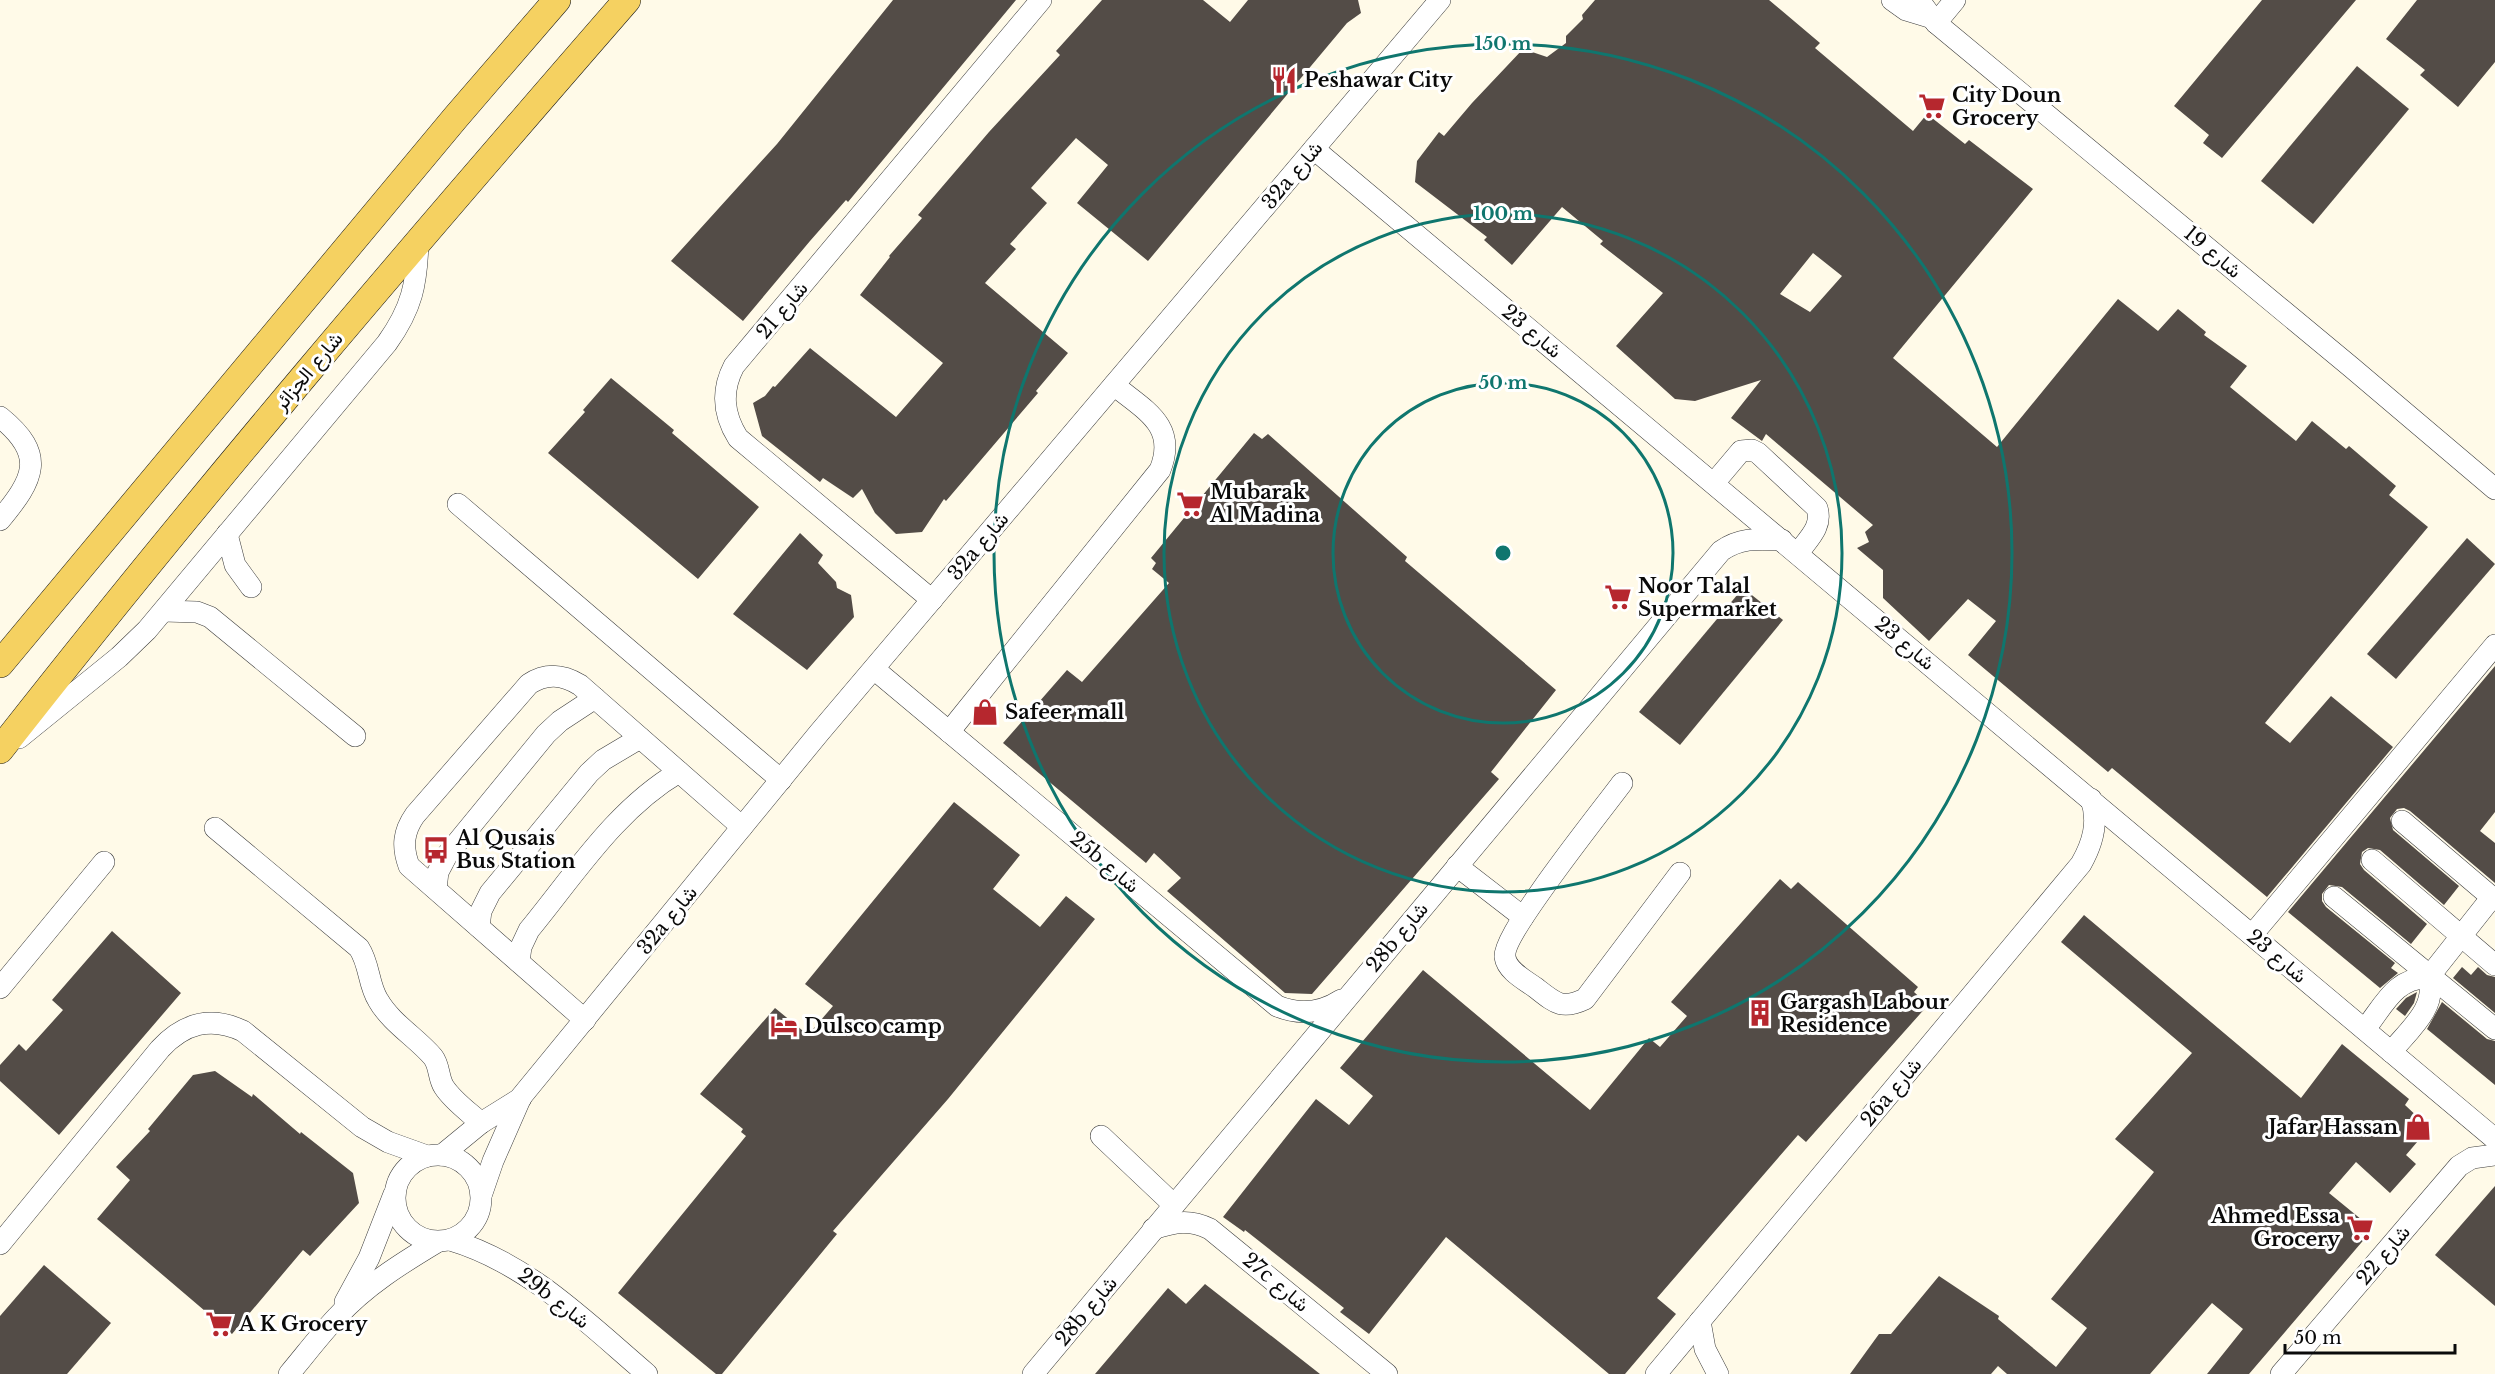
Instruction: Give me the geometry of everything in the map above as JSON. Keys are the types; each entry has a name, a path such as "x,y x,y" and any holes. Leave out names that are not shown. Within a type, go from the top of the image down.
{"main road":[{"path":"0,664 542,11 557,0"},
{"name":"شارع الجزائر","path":"0,752 151,560 418,241 627,0"}],"street":[{"name":"شارع 21","path":"932,600 738,438 726,413 726,387 735,366 1041,0"},
{"name":"شارع 19","path":"1892,0 1906,10 1928,14 2495,489"},
{"path":"1928,14 1955,0"},
{"name":"32a شارع","path":"482,1193 497,1151 521,1097 781,780 1436,2"},
{"name":"شارع 23","path":"1314,149 2495,1139"},
{"path":"0,752 119,657 164,611 399,327 409,309 414,289 418,241"},
{"path":"949,732 1160,470 1166,455 1166,438 1159,423 1114,385"},
{"path":"0,417 24,441 30,459 30,468 21,495 0,520"},
{"path":"1713,483 1736,454 1746,450 1758,453 1813,502 1820,515 1818,525 1790,547"},
{"path":"458,504 781,780"},
{"path":"227,534 235,565 251,587"},
{"name":"28b شارع","path":"1033,1374 1721,551 1746,539 1790,547"},
{"path":"164,611 197,612 210,617 355,736"},
{"path":"2252,935 2495,645"},
{"name":"25b شارع","path":"874,669 1277,1006 1298,1012 1312,1011 1325,1008 1349,994"},
{"path":"585,1020 409,866 404,840 415,815 529,684 538,678 559,676 580,685 742,827"},
{"path":"436,889 438,872 447,855 534,748 560,721 595,698"},
{"path":"479,927 481,910 490,893 577,786 603,760 640,738"},
{"path":"519,962 521,947 529,930 617,823 642,797 679,772"},
{"path":"1622,783 1523,917 1508,942 1504,955 1508,967 1556,1004 1572,1005 1585,999 1680,873"},
{"name":"26a شارع","path":"1656,1374 2081,864 2093,837 2095,810 2091,798"},
{"path":"2365,1029 2401,984 2411,979 2428,977 2493,898 2402,821"},
{"path":"215,828 359,948 368,965 371,985 380,1004 432,1055 438,1066 441,1082 448,1093 481,1123"},
{"path":"2372,860 2495,964"},
{"path":"0,988 104,862"},
{"path":"1457,866 1523,917"},
{"path":"2334,897 2428,977 2495,1029"},
{"path":"2391,1052 2429,1003 2431,990 2428,977"},
{"path":"0,1244 160,1049 183,1030 202,1023 220,1023 243,1031 362,1127 388,1142 463,1162 472,1170 482,1193 478,1217 461,1236 444,1241 387,1274 338,1316 289,1374"},
{"name":"32a شارع","path":"434,1155 521,1097"},
{"path":"1101,1136 1174,1205"},
{"path":"338,1316 369,1258 399,1179 416,1161 434,1155"},
{"name":"شارع 22","path":"2281,1374 2459,1166 2472,1158 2495,1155"},
{"path":"395,1191 398,1216 405,1226 425,1240 444,1241"},
{"name":"27c شارع","path":"1153,1229 1178,1221 1191,1222 1210,1229 1387,1374"},
{"name":"29b شارع","path":"444,1241 493,1256 536,1281 647,1374"},
{"path":"1700,1321 1705,1349 1718,1374"}],"building":[{"path":"893,0 1016,0 848,202 846,200 743,321 671,261 777,144"},
{"path":"1102,0 1203,0 1230,22 1248,0 1358,0 1361,13 1347,23 1148,261 1077,203 1108,165 1076,138 1031,188 1047,203 1010,244 1016,249 985,283 1068,353 1036,391 1038,393 946,501 944,499 922,532 896,534 875,513 862,489 853,498 823,478 820,482 762,436 753,403 765,396 773,386 775,387 810,348 896,417 943,363 860,295 889,256 922,218 918,215 989,132 1060,55 1056,51"},
{"path":"1595,0 1769,0 1820,43 1815,48 1913,131 1927,114 1965,144 1969,140 2033,189 1893,358 1997,447 2118,299 2158,331 2178,309 2206,332 2204,335 2247,366 2230,387 2296,441 2312,421 2346,449 2349,446 2396,486 2389,495 2428,527 2265,723 2290,743 2331,696 2393,747 2267,897 2112,768 2108,772 1968,655 1996,621 1968,599 1929,641 1883,598 1883,570 1857,548 1869,542 1865,532 1873,525 1766,434 1762,441 1731,418 1761,380 1695,401 1675,399 1616,346 1663,293 1600,244 1603,241 1562,207 1512,265 1484,240 1487,237 1415,182 1417,161 1439,132 1444,136 1523,49 1547,57 1566,43 1566,36 1583,19 1582,15","holes":["1813,253 1842,276 1810,312 1780,294"]},
{"path":"2262,0 2356,0 2222,158 2203,143 2209,135 2174,106"},
{"path":"2417,0 2495,0 2495,62 2458,107 2420,75 2425,70 2386,39"},
{"path":"2357,66 2409,109 2313,224 2261,181"},
{"path":"611,378 674,430 672,433 759,507 698,579 548,453 585,412 583,410"},
{"path":"1254,433 1262,439 1268,434 1407,557 1405,561 1556,690 1491,772 1499,779 1312,994 1285,993 1167,891 1181,878 1154,853 1146,863 1003,743 1067,670 1082,682 1169,583 1152,569 1156,563 1151,558"},
{"path":"800,533 823,555 818,563 836,582 837,588 851,595 854,617 807,670 733,614"},
{"path":"2467,538 2495,564 2396,679 2367,654"},
{"path":"1743,588 1783,620 1680,745 1639,712"},
{"path":"2495,666 2495,812 2480,831 2495,843 2495,883 2404,808 2397,809 2390,818 2393,830 2459,886 2444,905 2380,850 2368,848 2362,852 2360,864 2364,870 2427,924 2411,944 2342,887 2329,885 2322,894 2322,901 2326,907 2395,963 2391,968 2398,973 2380,988 2288,912"},
{"path":"954,802 1020,855 993,889 1040,927 1066,896 1095,919 948,1099 833,1231 837,1234 722,1374 716,1374 618,1293 746,1136 741,1132 743,1129 700,1094 775,1008 808,1035 833,1006 805,984"},
{"path":"1780,879 1791,889 1798,882 1918,987 1914,992 1928,1005 1806,1142 1798,1135 1657,1298 1676,1314 1625,1374 1609,1374 1446,1237 1369,1334 1340,1312 1344,1308 1245,1230 1244,1232 1223,1217 1316,1099 1349,1125 1373,1096 1340,1068 1423,970 1590,1110 1649,1038 1660,1047 1687,1016 1671,1002"},
{"path":"2084,915 2301,1098 2342,1044 2409,1099 2405,1105 2422,1121 2424,1134 2406,1155 2416,1164 2390,1193 2356,1162 2329,1193 2373,1229 2249,1374 2207,1374 2243,1329 2212,1303 2150,1374 2007,1374 1998,1366 1991,1374 1850,1374 1879,1334 1891,1334 1939,1276 1999,1316 1998,1319 2056,1367 2087,1328 2051,1299 2154,1172 2115,1139 2192,1053 2061,942"},
{"path":"112,931 181,993 59,1135 0,1081 0,1065 19,1044 26,1051 63,1010 52,1000"},
{"path":"2462,967 2471,975 2478,967 2487,975 2495,977 2495,1013 2453,978"},
{"path":"2417,992 2414,1003 2405,1016 2396,1009 2406,998"},
{"path":"2442,1002 2487,1039 2495,1041 2495,1085 2427,1029"},
{"path":"215,1071 252,1097 253,1094 300,1134 301,1132 353,1173 359,1203 310,1256 303,1250 232,1334 97,1219 130,1180 116,1167 150,1131 148,1129 193,1075"},
{"path":"2495,1186 2495,1306 2435,1255"},
{"path":"44,1265 111,1323 67,1374 0,1374 0,1316"},
{"path":"1205,1284 1320,1374 1095,1374 1168,1288 1186,1304"}],"place":[{"name":"Peshawar City","path":"1284,80"},
{"name":"City Doun Grocery","path":"1932,106"},
{"name":"Mubarak Al Madina","path":"1190,504"},
{"name":"Noor Talal Supermarket","path":"1618,597"},
{"name":"Safeer mall","path":"985,712"},
{"name":"Al Qusais Bus Station","path":"436,850"},
{"name":"Gargash Labour Residence","path":"1760,1013"},
{"name":"Dulsco camp","path":"784,1026"},
{"name":"Jafar Hassan","path":"2418,1127"},
{"name":"Ahmed Essa Grocery","path":"2360,1228"},
{"name":"A K Grocery","path":"219,1324"}]}
